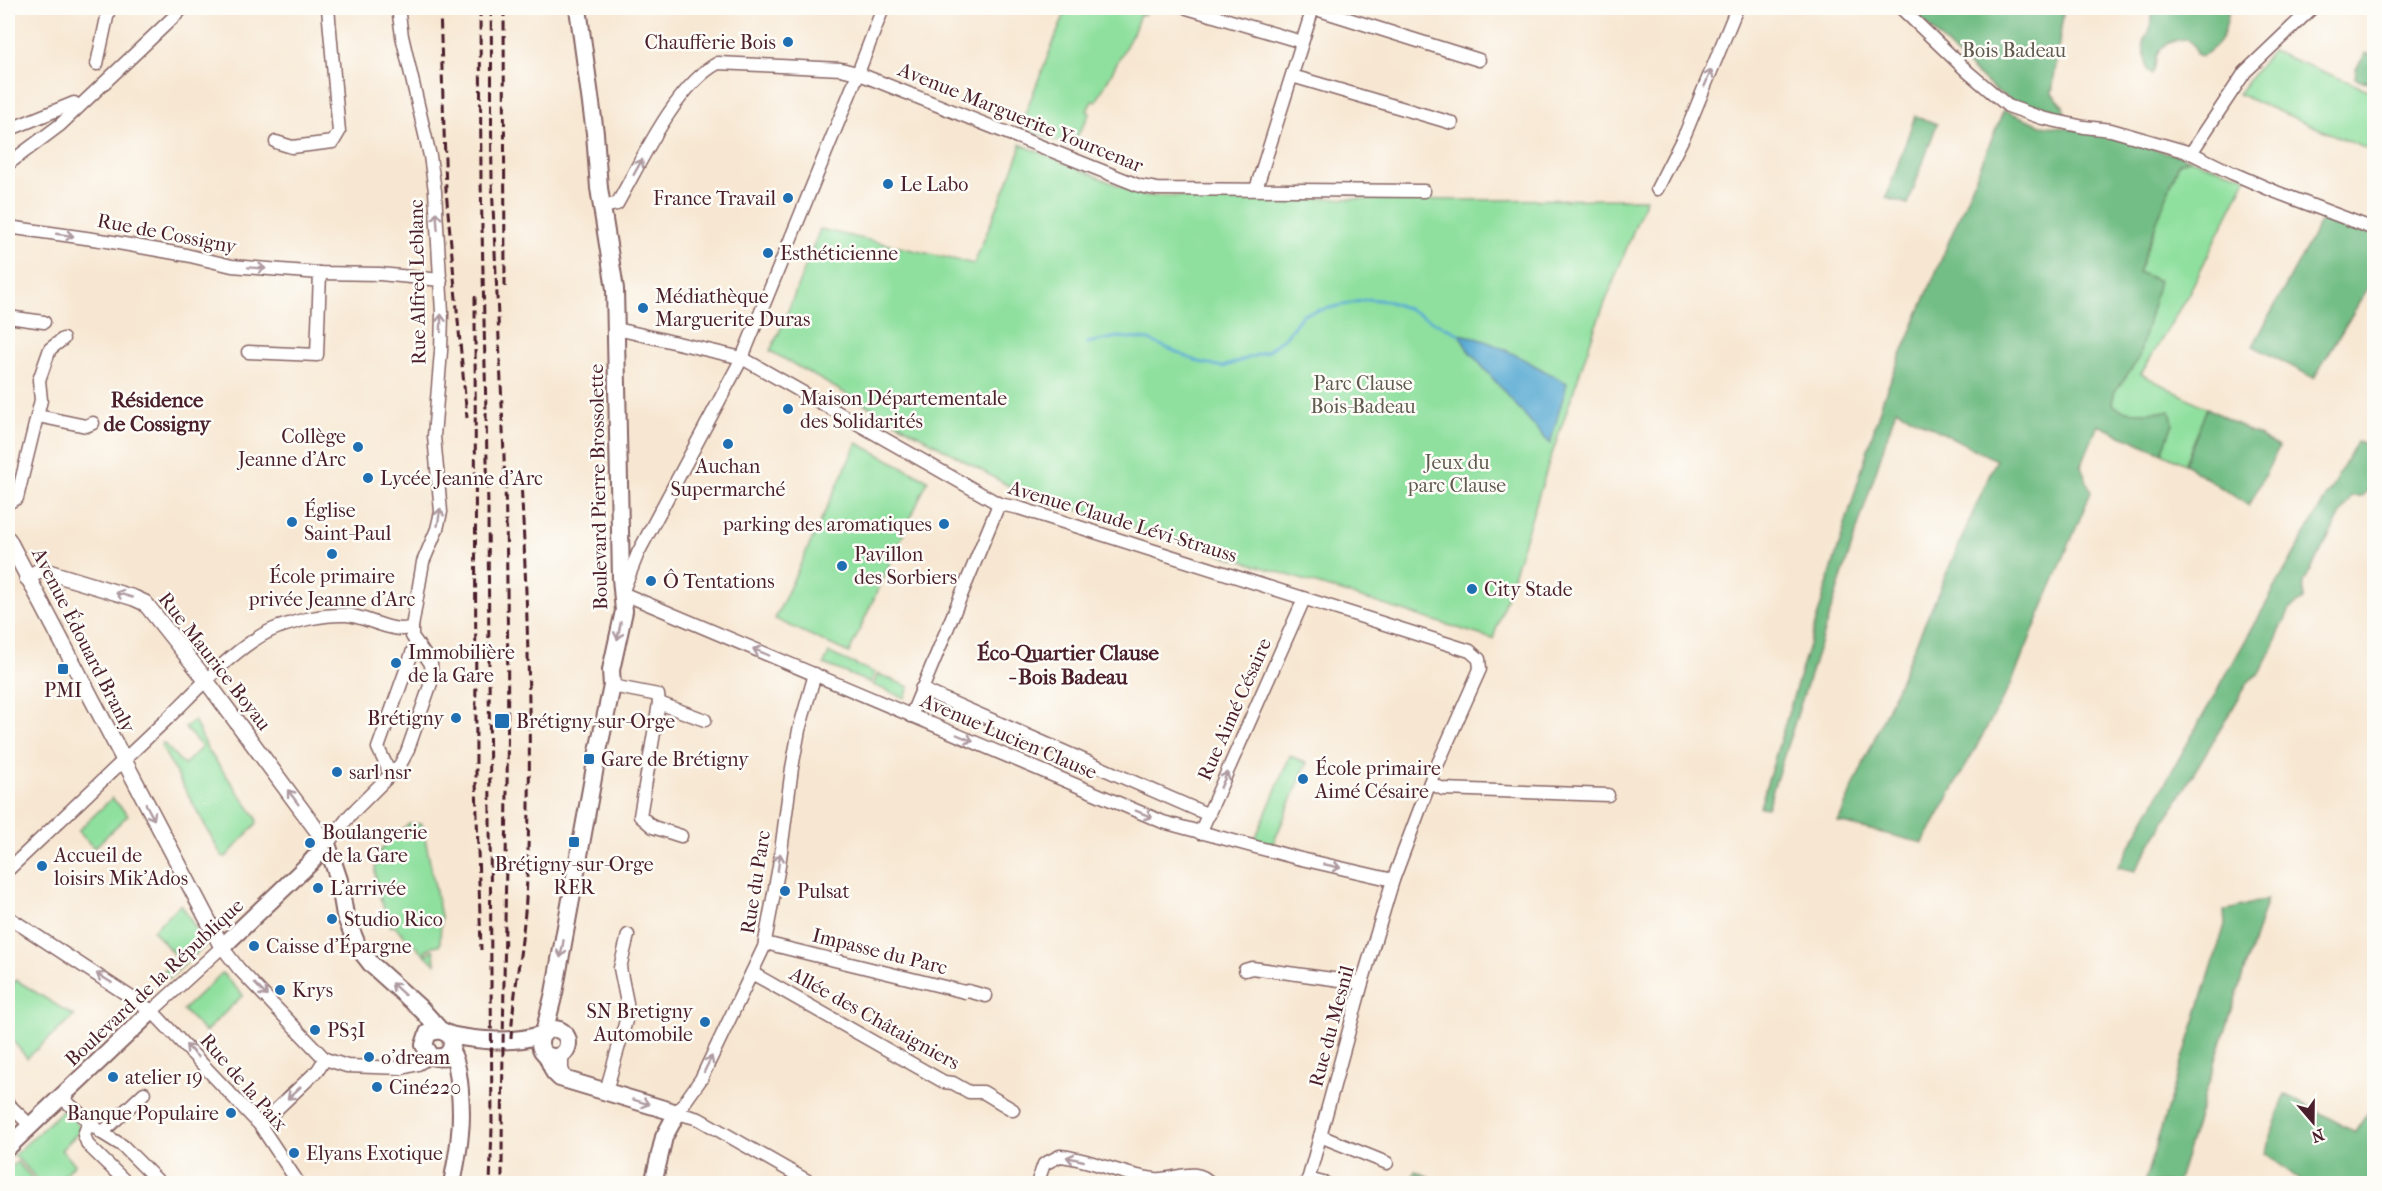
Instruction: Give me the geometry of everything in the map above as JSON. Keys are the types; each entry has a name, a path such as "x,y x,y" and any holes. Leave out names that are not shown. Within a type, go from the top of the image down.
{"main road":[{"name":"Boulevard Pierre Brossolette","path":"543,1033 554,993 612,686 611,670 624,611 615,289 601,207 595,133 578,8"},
{"name":"Boulevard de la République","path":"222,947 327,844"},
{"path":"327,844 339,880 345,915 358,947 372,965 422,1010 444,1046 449,1065 458,1081 460,1131 452,1184"},
{"name":"Boulevard de la République","path":"8,1147 153,1011"},
{"path":"554,1028 564,1032 567,1036 568,1047 550,1054 519,1047 444,1046 476,1039 518,1039 554,1028"},
{"path":"543,1033 540,1042 550,1054 554,1072 566,1079 677,1113 664,1137 653,1184"}],"street":[{"path":"98,64 109,8"},
{"path":"8,164 60,125 183,8"},
{"path":"276,142 292,147 333,142 339,132 328,8"},
{"name":"Rue Alfred Leblanc","path":"398,8 402,36 430,156 435,191 441,280 441,351 434,436 441,512 437,529 423,562 412,627"},
{"path":"622,593 638,553 742,358 883,8"},
{"path":"1186,8 1302,42"},
{"path":"1256,189 1313,8 1479,60"},
{"path":"1657,189 1686,132 1737,8"},
{"path":"1901,8 1968,72 2008,106 2042,118 2111,130 2191,153 2265,187 2374,229"},
{"path":"2191,153 2245,72 2312,8"},
{"name":"Avenue Marguerite Yourcenar","path":"601,207 617,204 658,130 679,100 707,69 718,63 841,69 857,73 1140,186 1157,189 1424,191"},
{"path":"1292,76 1452,123"},
{"path":"8,130 74,103"},
{"name":"Rue de Cossigny","path":"8,227 107,241 232,266 320,273 380,274 441,280"},
{"path":"248,352 317,355 320,273"},
{"path":"8,317 44,322"},
{"name":"Avenue Claude Lévi-Strauss","path":"617,329 742,358 999,504 1019,508 1470,651 1479,659"},
{"path":"8,503 17,498 38,416 41,400 39,380 50,349 63,339"},
{"path":"38,416 86,426 93,423"},
{"path":"911,716 999,504"},
{"name":"Avenue Édouard Branly","path":"8,539 122,761 222,947"},
{"name":"Rue Maurice Boyau","path":"27,578 39,571 45,571 145,603 327,844"},
{"name":"Avenue Lucien Clause","path":"622,593 1163,822 1393,880"},
{"name":"Rue Aimé Césaire","path":"1200,833 1304,599"},
{"path":"8,870 206,681 258,637 268,631 298,621 323,616 347,615 368,619 399,630 412,627 412,636 431,664 432,680 407,752 400,765 351,814 327,844"},
{"path":"391,775 378,748 416,642"},
{"name":"Rue du Mesnil","path":"1308,1181 1362,983 1393,880 1430,783 1480,669 1479,659"},
{"name":"Rue du Parc","path":"677,1113 701,1079 765,943 799,730 815,675"},
{"path":"612,686 655,693 660,698 639,809 640,816 653,827 681,836"},
{"path":"921,689 1209,814"},
{"path":"659,703 705,720"},
{"path":"1430,783 1443,789 1608,795"},
{"name":"Rue de la Paix","path":"8,917 153,1011 260,1125 298,1184"},
{"path":"606,1091 627,1017 627,1003 620,968 628,935"},
{"name":"Impasse du Parc","path":"765,943 986,996"},
{"path":"222,947 239,969 325,1059 347,1066 402,1068 418,1064 444,1046"},
{"name":"Boulevard de la République","path":"153,1011 222,947"},
{"path":"1245,970 1252,968 1362,983"},
{"name":"Allée des Châtaigniers","path":"752,973 944,1082 953,1083 969,1092 983,1092 1013,1110"},
{"path":"260,1125 318,1070 325,1059"},
{"path":"102,1133 144,1093"},
{"path":"62,1098 102,1133 123,1146 161,1184"},
{"path":"8,1104 31,1126"},
{"path":"677,1113 699,1119 813,1184"},
{"path":"89,1122 84,1135 88,1145 128,1184"},
{"path":"1320,1136 1387,1163"},
{"path":"1037,1184 1044,1164 1060,1156 1153,1179 1196,1174 1205,1177 1211,1184"},
{"path":"1308,1181 1327,1184"}],"green space":[{"path":"1067,8 1148,8 1144,15 1140,14 1134,31 1096,102 1092,101 1087,111 1090,113 1071,147 1020,126"},
{"name":"Bois Badeau","path":"1911,8 2064,8 2052,93 2063,105 2065,113 2047,115 2029,110 2011,100 1974,72"},
{"path":"2152,8 2229,8 2223,36 2215,47 2202,56 2196,54 2194,46 2188,39 2170,42 2159,51 2152,75 2147,70 2143,42 2150,30"},
{"path":"2272,51 2371,91 2374,152 2238,94"},
{"path":"2366,53 2374,55 2374,88 2373,82 2360,81 2355,78 2356,69"},
{"path":"2004,110 2041,125 2096,132 2190,159 2179,163 2138,272 2159,281 2138,360 2115,391 2112,402 2116,407 2130,412 2170,411 2173,423 2162,453 2098,425 2081,466 2091,492 2011,684 1923,843 1838,822 1996,460 1896,409 1767,808 1760,807 1884,396"},
{"path":"1915,116 1937,124 1908,204 1886,198"},
{"name":"Parc Clause Bois-Badeau","path":"1020,144 1143,196 1458,200 1646,199 1595,328 1493,639 1018,491 770,351 820,229 974,264 1019,154"},
{"path":"2190,159 2247,177 2189,293 2141,374 2207,408 2185,464 2162,453 2173,423 2160,411 2127,411 2112,402 2115,391 2138,360 2138,273 2179,163"},
{"path":"2324,215 2374,235 2374,278 2314,378 2253,346"},
{"path":"2207,408 2279,447 2249,506 2185,464"},
{"path":"2357,442 2373,445 2365,469 2369,479 2369,489 2362,496 2351,496 2304,582 2303,600 2290,609 2261,672 2249,681 2135,871 2118,867"},
{"path":"857,443 928,480 849,653 775,619"},
{"path":"829,653 875,673 870,683 824,664"},
{"path":"878,674 909,687 905,698 873,685"},
{"path":"194,720 208,750 256,817 257,823 226,857 222,856 161,746 163,743 184,765 202,747 185,728"},
{"path":"1290,756 1307,763 1273,844 1255,839"},
{"path":"112,798 128,815 94,848 78,831"},
{"path":"409,824 422,824 441,916 440,945 432,946 425,952 428,954 432,949 434,951 435,964 393,925 391,927 375,878 377,858 381,850"},
{"path":"2267,899 2177,1183 2144,1183 2225,925 2224,911"},
{"path":"181,904 206,945 169,978 164,970 177,958 153,930"},
{"path":"222,973 243,995 205,1032 183,1010"},
{"path":"16,980 74,1016 27,1058 8,1035 8,991"},
{"path":"2285,1094 2355,1132 2369,1111 2374,1112 2374,1183 2304,1183 2265,1153"},
{"path":"64,1109 82,1129 61,1150 75,1164 55,1183 41,1183 14,1155"},
{"path":"17,1162 35,1181 33,1183 8,1183 8,1170"},
{"path":"1415,1171 1444,1183 1411,1183"}],"water":[{"path":"1459,334 1501,348 1567,383 1550,444 1468,350"}],"waterway":[{"path":"1087,343 1118,337 1149,340 1199,362 1223,367 1268,351 1287,335 1303,314 1369,299 1387,301 1408,309 1459,334"}],"railway":[{"path":"440,8 446,190 467,418"},
{"path":"480,8 488,507 492,1128 490,1184"},
{"path":"491,8 492,179 507,587 502,1184"},
{"path":"504,8 505,290"},
{"path":"475,296 476,782 481,950"},
{"path":"511,1039 526,899 529,794 528,637 521,480"}],"place":[{"name":"Chaufferie Bois","path":"788,42"},
{"name":"Le Labo","path":"888,184"},
{"name":"France Travail","path":"788,198"},
{"name":"Esthéticienne","path":"768,253"},
{"name":"Médiathèque Marguerite Duras","path":"643,308"},
{"name":"Maison Départementale des Solidarités","path":"788,409"},
{"name":"Auchan Supermarché","path":"728,444"},
{"name":"Collège Jeanne d'Arc","path":"358,447"},
{"name":"Lycée Jeanne d'Arc","path":"368,478"},
{"name":"Église Saint-Paul","path":"292,522"},
{"name":"parking des aromatiques","path":"944,524"},
{"name":"École primaire privée Jeanne d'Arc","path":"332,554"},
{"name":"Pavillon des Sorbiers","path":"842,566"},
{"name":"Ô Tentations","path":"651,581"},
{"name":"City Stade","path":"1472,589"},
{"name":"Immobilière de la Gare","path":"396,663"},
{"name":"PMI","path":"63,669"},
{"name":"Brétigny","path":"456,718"},
{"name":"Brétigny-sur-Orge","path":"502,721"},
{"name":"Gare de Brétigny","path":"589,759"},
{"name":"sarl nsr","path":"337,772"},
{"name":"École primaire Aimé Césaire","path":"1303,779"},
{"name":"Brétigny-sur-Orge RER","path":"574,842"},
{"name":"Boulangerie de la Gare","path":"310,843"},
{"name":"Accueil de loisirs Mik'Ados","path":"42,866"},
{"name":"L'arrivée","path":"318,888"},
{"name":"Pulsat","path":"785,891"},
{"name":"Studio Rico","path":"332,919"},
{"name":"Caisse d'Épargne","path":"254,946"},
{"name":"Krys","path":"280,990"},
{"name":"SN Bretigny Automobile","path":"705,1022"},
{"name":"PS3I","path":"315,1030"},
{"name":"o'dream","path":"369,1057"},
{"name":"atelier 19","path":"113,1077"},
{"name":"Ciné220","path":"377,1087"},
{"name":"Banque Populaire","path":"231,1113"},
{"name":"Elyans Exotique","path":"294,1153"}],"district":[{"name":"Résidence de Cossigny","path":"157,412"},
{"name":"Éco-Quartier Clause - Bois Badeau","path":"1068,665"}],"park label":[{"name":"Jeux du parc Clause","path":"1457,474"}]}
